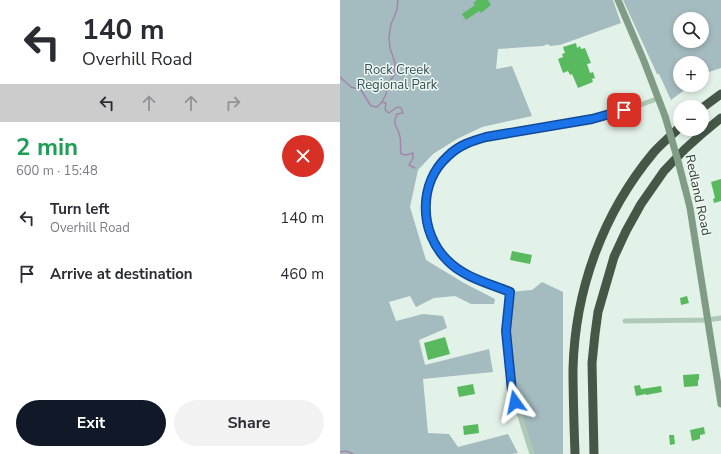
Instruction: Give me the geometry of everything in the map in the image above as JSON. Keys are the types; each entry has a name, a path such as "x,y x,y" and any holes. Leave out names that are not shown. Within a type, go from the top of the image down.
{"highway":[{"path":"709,103 721,94"},
{"path":"594,454 592,363 598,312 614,257 641,204 664,171 685,149 721,118"},
{"path":"575,454 574,368 581,299 589,271 602,234 620,200 636,176 655,152 673,133"}],"main road":[{"name":"Redland Road","path":"618,0 659,98 685,188 690,208 721,404"}],"street":[{"path":"532,454 512,391 506,331 510,292 455,268 440,253 432,240 429,231 425,213 426,196 432,180 441,164 462,145 469,142 486,137 592,119 659,98"},
{"path":"626,320 708,320 721,318"}],"green space":[{"name":"Rock Creek Regional Park","path":"340,0 613,0 621,23 560,45 550,46 548,44 543,46 498,49 496,69 512,66 532,116 482,127 457,139 433,154 418,170 410,207 426,260 464,283 495,299 494,304 471,304 455,296 434,298 416,307 410,296 389,302 396,321 423,314 443,316 447,328 419,340 425,365 489,349 493,372 423,379 428,433 449,434 458,447 508,434 518,453 340,454"},
{"path":"623,0 721,0 721,68 709,72 709,56 673,56 673,92 682,92 671,100 659,74 657,74"},
{"path":"542,282 563,292 563,454 532,454 512,391 506,331 510,292 532,290"}],"building":[{"path":"477,0 488,0 491,5 481,13 479,11 466,20 462,14 475,5 473,3"},
{"path":"576,43 577,48 580,46 581,49 585,48 591,63 587,64 590,73 593,72 595,78 592,79 593,82 578,88 572,74 570,75 568,71 563,73 558,59 563,57 562,54 565,53 563,47"},
{"path":"721,179 721,201 714,203 713,199 715,198 711,182"},
{"path":"512,251 532,255 530,264 510,260"},
{"path":"687,296 689,303 681,305 680,298"},
{"path":"445,337 450,354 428,360 424,343"},
{"path":"699,374 698,386 684,387 683,375"},
{"path":"473,384 475,394 459,397 457,387"},
{"path":"640,385 641,389 661,386 662,392 636,396 634,386"},
{"path":"478,424 479,433 464,435 463,426"},
{"path":"704,427 705,434 700,435 700,439 692,441 690,430"},
{"path":"669,435 674,435 675,444 670,445"}],"waterway":[{"path":"340,77 351,87 361,90 371,106 377,107 382,102 386,94 388,84 394,75 395,63 390,48 389,37 391,24 397,10 398,0"},
{"path":"382,102 386,103 385,110 389,113 397,107 401,108 403,113 397,114 395,118 395,124 400,137 401,154 406,155 413,153 413,158 409,165 415,168"},
{"path":"340,452 346,451 353,454"}],"route":[{"path":"515,402 512,391 506,331 510,292 455,268 440,253 432,240 425,213 428,188 436,172 447,157 462,145 469,142 523,130 592,119 624,110"}]}
